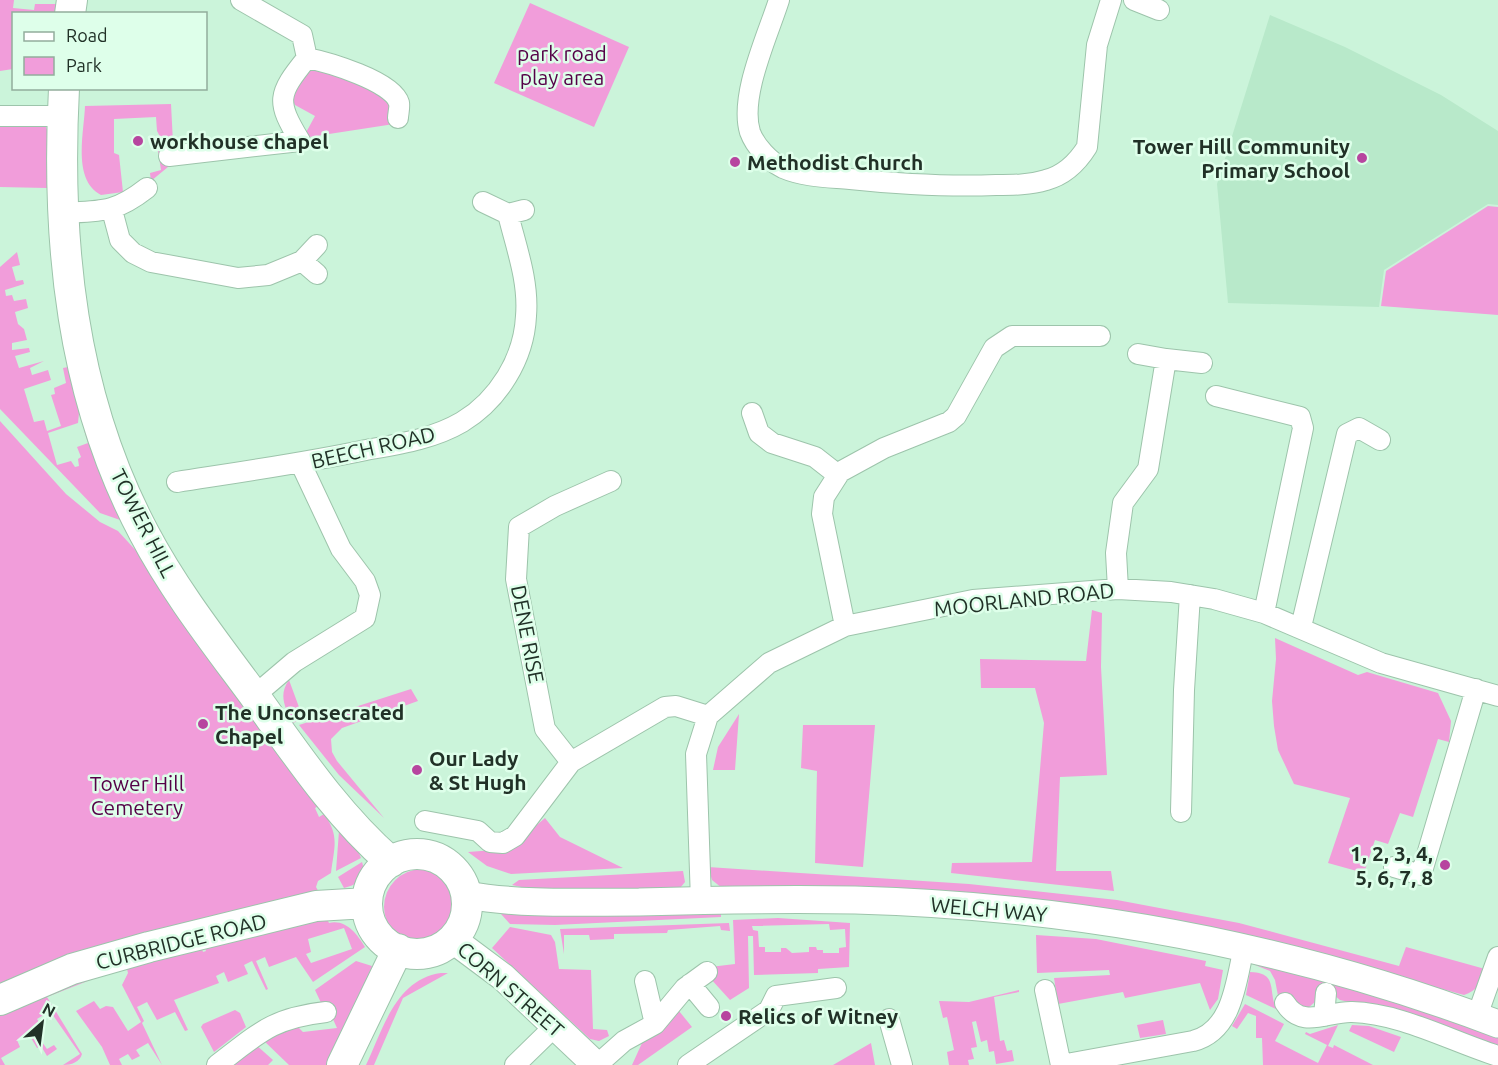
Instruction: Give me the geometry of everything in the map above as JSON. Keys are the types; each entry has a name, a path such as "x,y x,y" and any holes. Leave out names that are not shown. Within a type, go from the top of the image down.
{"main road":[{"name":"TOWER HILL","path":"63,102 63,213 66,272 80,357 97,421 121,484 143,532 168,574 254,696 362,837 391,862"},
{"path":"414,854 431,856 446,863 457,874 466,895 465,919 452,939 433,951 417,954 398,949 386,943 375,930 368,914 372,881 383,867 391,862 414,854"},
{"name":"CURBRIDGE ROAD","path":"0,1000 72,969 148,947 316,906 368,903"},
{"path":"342,1065 398,949"}],"street":[{"path":"169,156 300,141 282,107 284,90 307,58 302,36 241,0"},
{"path":"779,0 749,95 747,114 751,133 762,152 781,168 802,174 907,185 964,187 1046,180 1065,173 1078,161 1087,147 1097,45 1111,0"},
{"path":"1134,0 1159,9"},
{"path":"307,58 339,65 391,92 399,103 398,118"},
{"name":"TOWER HILL","path":"0,116 63,102"},
{"path":"63,213 112,210 126,204 147,188"},
{"name":"BEECH ROAD","path":"177,482 202,469 301,464 414,441 443,432 478,411 504,382 522,342 526,318 526,289 516,212 483,202"},
{"path":"112,210 120,240 133,253 152,262 238,278 309,268 317,245"},
{"path":"844,626 822,514 824,497 838,475 884,448 949,422 962,407 994,348 1012,336 1100,336"},
{"path":"1138,354 1202,363"},
{"path":"1118,589 1116,553 1123,503 1148,469 1166,358"},
{"path":"1216,396 1300,417 1303,428 1264,613"},
{"path":"752,413 759,433 772,443 815,457 838,475"},
{"path":"1301,627 1347,434 1359,428 1380,440"},
{"name":"BEECH ROAD","path":"254,696 294,662 365,618 369,608 370,595 365,581 341,549 301,464"},
{"name":"DENE RISE","path":"571,762 545,729 516,579 519,527 555,506 611,481"},
{"name":"MOORLAND ROAD","path":"708,716 769,663 844,626 973,600 1118,589 1190,595 1264,613 1381,663 1498,696"},
{"path":"1181,812 1184,690 1190,595"},
{"path":"1394,867 1421,875 1476,689"},
{"path":"425,821 478,831 490,842 503,843 515,836 571,762 665,707 676,706 708,716 696,754 701,901"},
{"name":"WELCH WAY","path":"466,895 534,903 854,900 954,904 1116,922 1244,946 1373,981 1487,1020"},
{"name":"CORN STREET","path":"452,939 503,977 596,1065 628,1038 655,1024 690,984 707,972"},
{"path":"1045,990 1061,1065 1193,1041 1209,1035 1217,1028 1230,1003 1244,946"},
{"path":"1487,1020 1498,957"},
{"path":"645,981 655,1024"},
{"path":"690,984 709,1007"},
{"path":"688,1065 769,1010 776,996 836,988"},
{"path":"1324,1016 1326,993"},
{"path":"1286,1003 1291,1012 1299,1017 1354,1012 1378,1016 1498,1056"},
{"path":"217,1065 267,1026 295,1016 326,1012"},
{"path":"889,1019 902,1065"},
{"path":"515,1065 555,1026"}],"shaded area":[{"name":"Tower Hill Community Primary School","path":"1270,15 1345,47 1441,95 1498,131 1498,205 1488,204 1384,270 1379,307 1228,303 1217,184"}],"green space":[{"path":"0,0 14,0 13,8 34,10 35,4 58,4 62,12 12,12 12,69 0,71"},
{"name":"park road play area","path":"530,3 629,47 594,127 494,83"},
{"path":"308,64 401,96 407,122 303,138 315,116 295,105 289,93"},
{"path":"171,104 174,162 151,181 150,173 161,170 158,151 164,144 157,131 156,117 114,119 114,153 119,155 123,192 101,195 92,188 86,179 83,167 82,142 85,106"},
{"path":"0,122 44,123 50,136 47,188 0,187"},
{"path":"1488,206 1498,207 1498,315 1381,306 1386,271"},
{"path":"17,252 20,265 12,267 16,281 23,280 24,284 5,290 6,296 12,295 14,301 26,299 28,308 15,312 18,324 24,329 27,340 12,343 12,350 29,348 30,352 15,356 19,368 44,361 30,368 32,375 48,370 51,380 24,389 34,422 44,420 47,431 61,426 51,395 55,394 54,388 66,383 63,368 73,366 85,411 79,413 78,423 48,433 57,465 71,461 75,467 79,466 78,459 81,457 77,447 88,443 84,430 90,428 123,521 100,513 0,409 0,267"},
{"name":"Tower Hill Cemetery","path":"0,421 66,494 100,522 118,531 140,555 324,803 315,808 319,817 324,814 329,822 335,842 331,873 318,881 316,887 320,894 293,901 291,896 284,898 286,903 0,991"},
{"path":"1092,610 1102,613 1101,667 1107,775 1060,777 1056,871 1111,871 1114,891 951,873 952,863 1032,862 1044,723 1035,688 981,688 980,659 1086,661"},
{"path":"1275,638 1358,675 1367,672 1438,693 1451,721 1449,742 1438,739 1413,817 1400,813 1388,844 1375,840 1364,873 1328,863 1350,798 1294,784 1278,750 1272,701 1276,659"},
{"path":"289,680 303,718 293,723 285,707 283,696"},
{"path":"411,689 418,701 342,728 331,739 332,752 337,761 384,818 339,775 299,725"},
{"path":"739,714 735,770 713,770 718,747"},
{"path":"803,725 875,725 863,867 815,863 817,771 801,768"},
{"path":"545,818 560,837 623,868 511,874 487,866 468,852 506,851"},
{"path":"339,831 358,851 361,858 336,871"},
{"path":"362,862 363,872 360,879 344,888 338,877"},
{"path":"708,867 969,884 1117,900 1239,923 1399,966 1406,947 1485,969 1478,985 1464,995 1351,964 722,888 712,880"},
{"path":"415,869 429,869 443,875 454,886 460,900 457,922 449,934 429,945 415,945 401,939 390,928 384,914 384,900 390,886 401,875"},
{"path":"683,871 685,882 680,888 540,891 512,885 519,880"},
{"path":"721,910 721,917 555,925 510,924 501,914"},
{"path":"778,918 850,923 849,967 818,969 818,973 754,975 753,936 748,936 749,988 730,1000 710,978 710,967 735,964 733,920","holes":["829,924 830,930 845,929 846,947 839,948 839,953 823,953 823,950 817,950 816,947 809,947 809,952 792,953 786,948 781,948 781,952 765,952 765,947 759,947 758,931 753,930 752,926"]},
{"path":"327,919 329,923 346,925 365,947 313,982 296,957 269,967 265,957 256,961 268,989 266,990 252,961 244,965 248,974 228,982 224,972 216,976 219,983 174,1000 188,1030 185,1031 175,1012 157,1020 147,1002 137,1007 162,1065 148,1043 136,1050 140,1056 132,1060 128,1054 119,1059 122,1065 110,1065 102,1047 76,1011 94,1001 100,1009 106,1006 113,1007 128,1031 141,1022 122,985 128,973 126,965 201,946 203,952 206,951 204,945","holes":["344,928 352,949 311,963 306,954 311,952 308,939"]},
{"path":"729,923 730,931 721,930 720,926 668,930 667,933 614,934 614,939 590,940 589,935 564,935 564,954 560,929"},
{"path":"510,927 551,935 555,942 559,969 591,970 593,1029 607,1030 609,1036 599,1041 590,1039 492,948"},
{"path":"1036,935 1096,939 1206,961 1205,966 1223,970 1218,999 1210,1010 1200,983 1125,998 1123,992 1058,1004 1054,978 1110,975 1109,970 1037,973"},
{"path":"356,961 372,966 372,976 330,1065 289,1065 262,1039 297,1026 303,1032 337,1028 327,1006 323,1007 315,990"},
{"path":"1250,963 1336,980 1498,1035 1498,1049 1371,1007 1340,1000 1334,995 1316,1001 1307,1009 1279,1001 1275,980 1270,971"},
{"path":"1250,972 1265,975 1271,983 1276,1009 1246,995"},
{"path":"108,973 47,997 82,1054 77,1061 63,1065 80,1054 50,1011 37,1019 42,1027 35,1032 47,1049 54,1045 57,1049 47,1056 41,1046 37,1048 28,1033 17,1040 20,1047 1,1058 5,1065 0,1065 0,1013 50,990"},
{"path":"448,973 403,998 374,1065 366,1065 385,1022 402,995 426,977"},
{"path":"1019,990 1019,992 994,997 1000,1041 1004,1040 1007,1051 1012,1050 1014,1061 996,1064 994,1051 989,1052 987,1040 981,1042 976,1021 972,1022 977,1047 971,1048 974,1059 968,1060 969,1065 949,1065 947,1052 954,1050 947,1017 943,1018 939,1001 969,1002"},
{"path":"1245,1004 1284,1024 1275,1041 1318,1063 1327,1045 1305,1034 1306,1032 1310,1034 1338,1025 1328,1046 1333,1048 1334,1045 1373,1065 1263,1065 1262,1038 1256,1038 1256,1016 1248,1013 1237,1029 1232,1026"},
{"path":"235,1010 240,1013 246,1027 214,1052 201,1027"},
{"path":"679,1011 692,1027 638,1065 632,1065 642,1043 640,1039 666,1024"},
{"path":"1163,1020 1166,1034 1140,1038 1137,1025"},
{"path":"1352,1025 1369,1026 1401,1037 1394,1052 1349,1031"},
{"path":"871,1043 875,1065 833,1065"},
{"path":"255,1044 273,1060 268,1065 228,1065"}],"place":[{"name":"workhouse chapel","path":"138,141"},
{"name":"Tower Hill Community Primary School","path":"1362,158"},
{"name":"Methodist Church","path":"735,162"},
{"name":"The Unconsecrated Chapel","path":"203,724"},
{"name":"Our Lady & St Hugh","path":"417,770"},
{"name":"1, 2, 3, 4, 5, 6, 7, 8","path":"1445,865"},
{"name":"Relics of Witney","path":"726,1016"}]}
